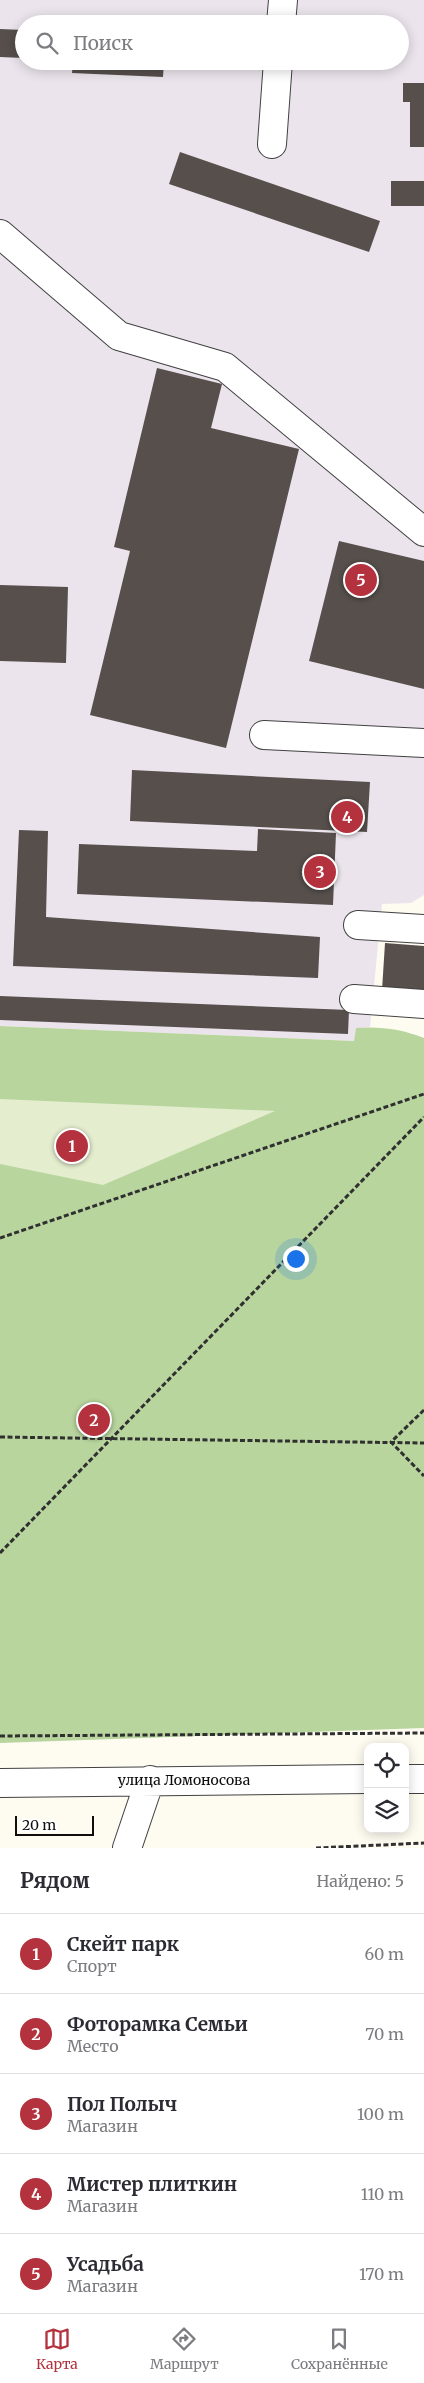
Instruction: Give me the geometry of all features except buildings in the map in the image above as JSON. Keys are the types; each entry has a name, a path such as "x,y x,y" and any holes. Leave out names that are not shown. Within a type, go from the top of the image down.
{"street":[{"path":"282,15 283,0"},
{"path":"272,144 277,70"},
{"path":"0,234 119,336 225,367 424,532"},
{"path":"264,735 424,742"},
{"path":"358,925 424,929"},
{"path":"354,999 424,1004"},
{"name":"улица Ломоносова","path":"0,1783 364,1779"},
{"path":"409,1779 424,1779"},
{"path":"127,1848 150,1780"}],"path":[{"path":"0,1238 424,1094"},
{"path":"0,1553 424,1117"},
{"path":"391,1442 424,1410"},
{"path":"0,1437 424,1443"},
{"path":"391,1442 424,1476"},
{"path":"0,1736 424,1733"},
{"path":"316,1848 424,1844"}],"shaded area":[{"path":"0,0 424,0 424,895 411,903 382,904 370,1027 356,1029 354,1041 0,1026"}],"green space":[{"path":"0,1026 354,1041 356,1028 374,1027 399,1030 424,1038 424,1728 0,1743"},
{"path":"0,1099 275,1111 103,1185 0,1164"}],"place":[{"name":"Усадьба","path":"361,580"},
{"name":"Мистер плиткин","path":"347,817"},
{"name":"Пол Полыч","path":"320,872"},
{"name":"Скейт парк","path":"72,1146"},
{"name":"Фоторамка Семьи","path":"94,1420"}]}
